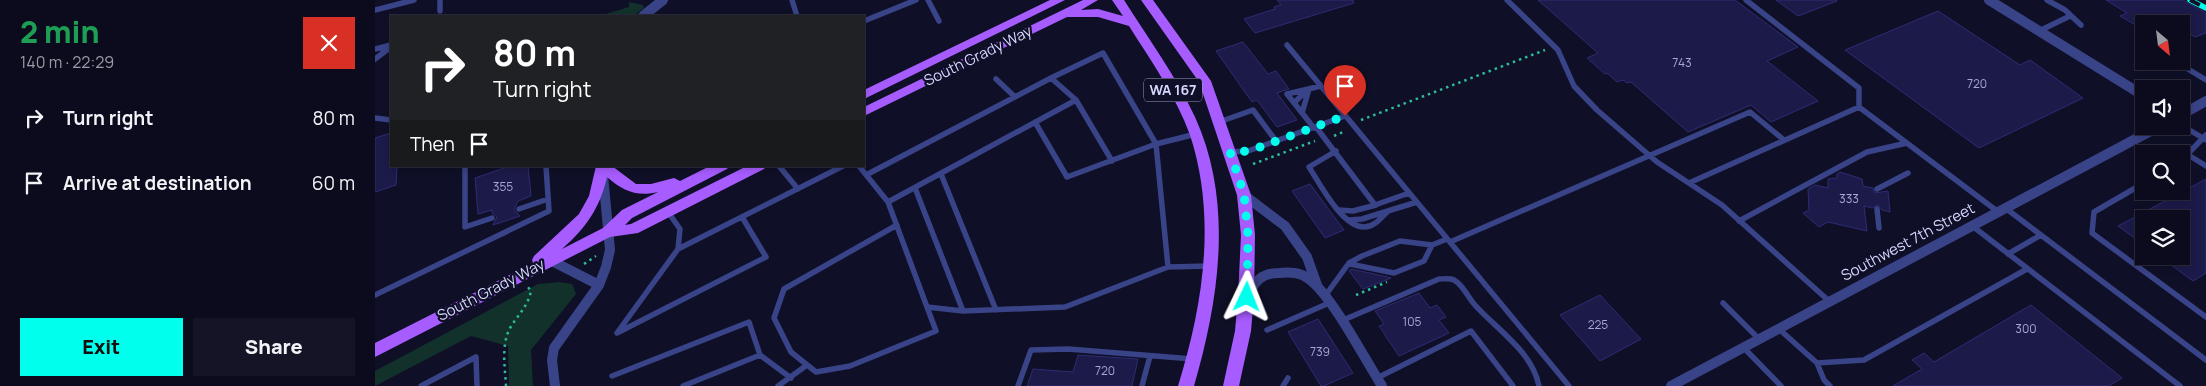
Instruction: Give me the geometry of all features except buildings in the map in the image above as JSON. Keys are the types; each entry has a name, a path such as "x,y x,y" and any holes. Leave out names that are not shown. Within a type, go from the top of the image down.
{"main road":[{"name":"South Grady Way","path":"865,95 1059,0"},
{"name":"South Grady Way","path":"865,112 1092,0"},
{"name":"WA 167","path":"1118,0 1182,104 1196,134 1204,162 1210,211 1210,266 1205,312 1195,359 1186,386"},
{"name":"WA 167","path":"1151,2 1205,81 1244,194 1248,235 1247,297 1243,331 1231,386"},
{"path":"1061,15 1098,13 1132,22"},
{"path":"525,281 584,217 595,200 603,167"},
{"path":"604,167 624,186 641,190 659,188 714,168"},
{"name":"South Grady Way","path":"608,232 633,229 757,167"},
{"name":"South Grady Way","path":"375,350 525,281 550,260 608,232 627,214 714,168"}],"street":[{"path":"644,15 663,0"},
{"path":"1989,0 2135,90"},
{"path":"2190,110 2206,102"},
{"name":"Southwest 7th Street","path":"1671,386 1779,329 1829,300 2143,135"},
{"path":"555,386 552,360 555,348 599,285 609,254 603,167"},
{"path":"1244,194 1285,226 1307,257 1317,286"},
{"path":"550,260 599,285"},
{"path":"1247,297 1257,279 1275,272 1302,274 1317,286 1327,299 1379,383"}],"lane":[{"path":"375,10 414,0"},
{"path":"440,0 440,11"},
{"path":"792,0 797,15"},
{"path":"865,21 916,0"},
{"path":"928,0 939,21"},
{"path":"1507,0 1554,46 1581,94 1649,155 1722,205 1829,300"},
{"path":"1746,0 1859,88 1859,107"},
{"path":"2047,0 2081,25"},
{"path":"2039,31 2070,16"},
{"path":"1287,45 1569,386"},
{"path":"375,49 390,46"},
{"path":"375,59 390,47"},
{"path":"866,175 1103,52 1156,144 1168,267"},
{"path":"2190,70 2206,80"},
{"path":"1051,78 1077,100 1112,161"},
{"path":"996,79 1015,97"},
{"path":"1321,86 1287,94 1336,151 1375,205 1387,212"},
{"path":"1294,103 1309,89"},
{"path":"1302,113 1309,89"},
{"path":"888,202 1077,100"},
{"path":"1689,183 1859,107"},
{"path":"1859,107 1907,143 2041,235 2206,360"},
{"path":"1219,122 1253,110 1277,141"},
{"path":"1267,330 1327,299 1349,264 1400,241 1432,245 1448,240 1750,112 1784,140"},
{"path":"1230,152 1249,151 1345,116"},
{"path":"375,118 390,120"},
{"path":"1035,122 1067,177 1156,144 1196,134"},
{"path":"2190,129 2205,138 2190,156 2206,166"},
{"path":"1739,221 1867,152 1907,143"},
{"path":"1336,151 1309,167 1339,210 1359,227 1371,227 1380,222 1387,212"},
{"path":"465,167 465,227 492,218"},
{"path":"375,295 549,211 546,167"},
{"path":"780,167 798,189"},
{"path":"742,217 766,256 617,333 678,249 841,167"},
{"path":"860,167 888,202 897,225 936,331 850,366 816,372 791,352 774,318 784,289 897,225"},
{"path":"1877,189 1908,173"},
{"path":"941,174 996,310"},
{"path":"915,188 963,311"},
{"path":"2135,188 2094,212 2092,233 2206,317"},
{"path":"1339,210 1353,211 1409,193"},
{"path":"519,209 548,199"},
{"path":"1349,220 1387,212 1417,202"},
{"path":"1877,209 1879,228"},
{"path":"668,212 680,229 678,249"},
{"path":"1971,225 2180,386"},
{"path":"2008,254 2041,235"},
{"path":"1349,264 1394,273 1424,261 1432,245"},
{"path":"927,307 963,311 1065,307 1168,267 1210,266"},
{"path":"1817,363 1864,360 2027,269"},
{"path":"1341,321 1439,279 1450,279 1455,281 1509,338 1539,377 1539,386"},
{"path":"1723,303 1759,339"},
{"path":"612,376 749,322 760,355 791,378"},
{"path":"1779,329 1817,363 1824,380 1830,386"},
{"path":"1379,383 1471,331 1513,386"},
{"path":"1743,347 1781,386"},
{"path":"1018,386 1031,350 1069,349 1195,359"},
{"path":"683,386 760,355"},
{"path":"1142,386 1150,356"},
{"path":"421,386 476,357 477,386"},
{"path":"779,386 807,365"},
{"path":"1283,386 1288,378"}],"path":[{"path":"1253,164 1324,137 1335,136 1348,129 1352,123 1554,46"},
{"path":"583,265 593,256 599,255"},
{"path":"506,386 505,349 508,334 529,303 531,291 525,281"}],"green space":[{"path":"629,2 643,5 644,8 634,15 602,15 629,7"},
{"path":"559,282 572,284 576,294 531,350 533,386 509,386 508,346 471,336 375,386 375,371 538,284"}],"railway":[{"path":"2190,0 2206,8"}],"route":[{"path":"1247,297 1248,235 1244,194 1230,152 1249,151 1345,116"}]}
